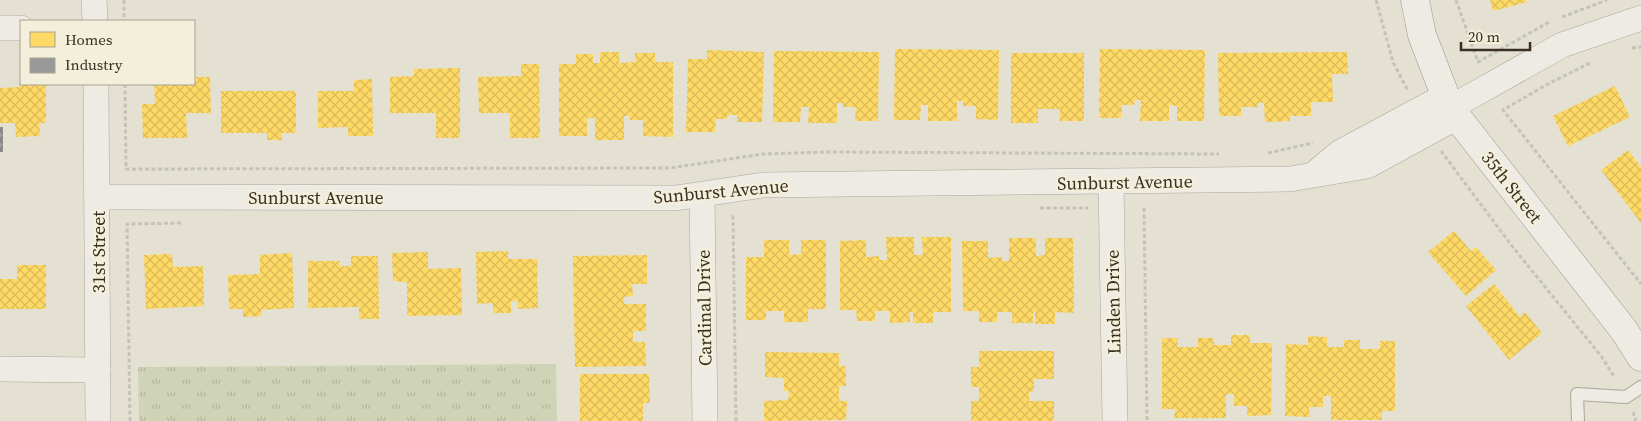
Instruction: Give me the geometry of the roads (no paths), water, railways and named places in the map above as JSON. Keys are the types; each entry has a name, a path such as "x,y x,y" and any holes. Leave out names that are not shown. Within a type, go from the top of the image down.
{"street":[{"path":"94,0 95,20"},
{"name":"35th Street","path":"1415,0 1422,35 1451,107 1618,322 1641,357"},
{"name":"Sunburst Avenue","path":"98,197 676,198 702,196 763,185 1290,179 1367,166 1451,107 1562,45 1641,18"},
{"path":"0,28 20,28"},
{"name":"31st Street","path":"96,85 98,421"},
{"name":"Linden Drive","path":"1111,182 1116,421"},
{"name":"Cardinal Drive","path":"702,196 705,421"},
{"path":"0,369 98,370"}],"lane":[{"path":"1578,421 1578,394 1626,397 1641,387"}]}
